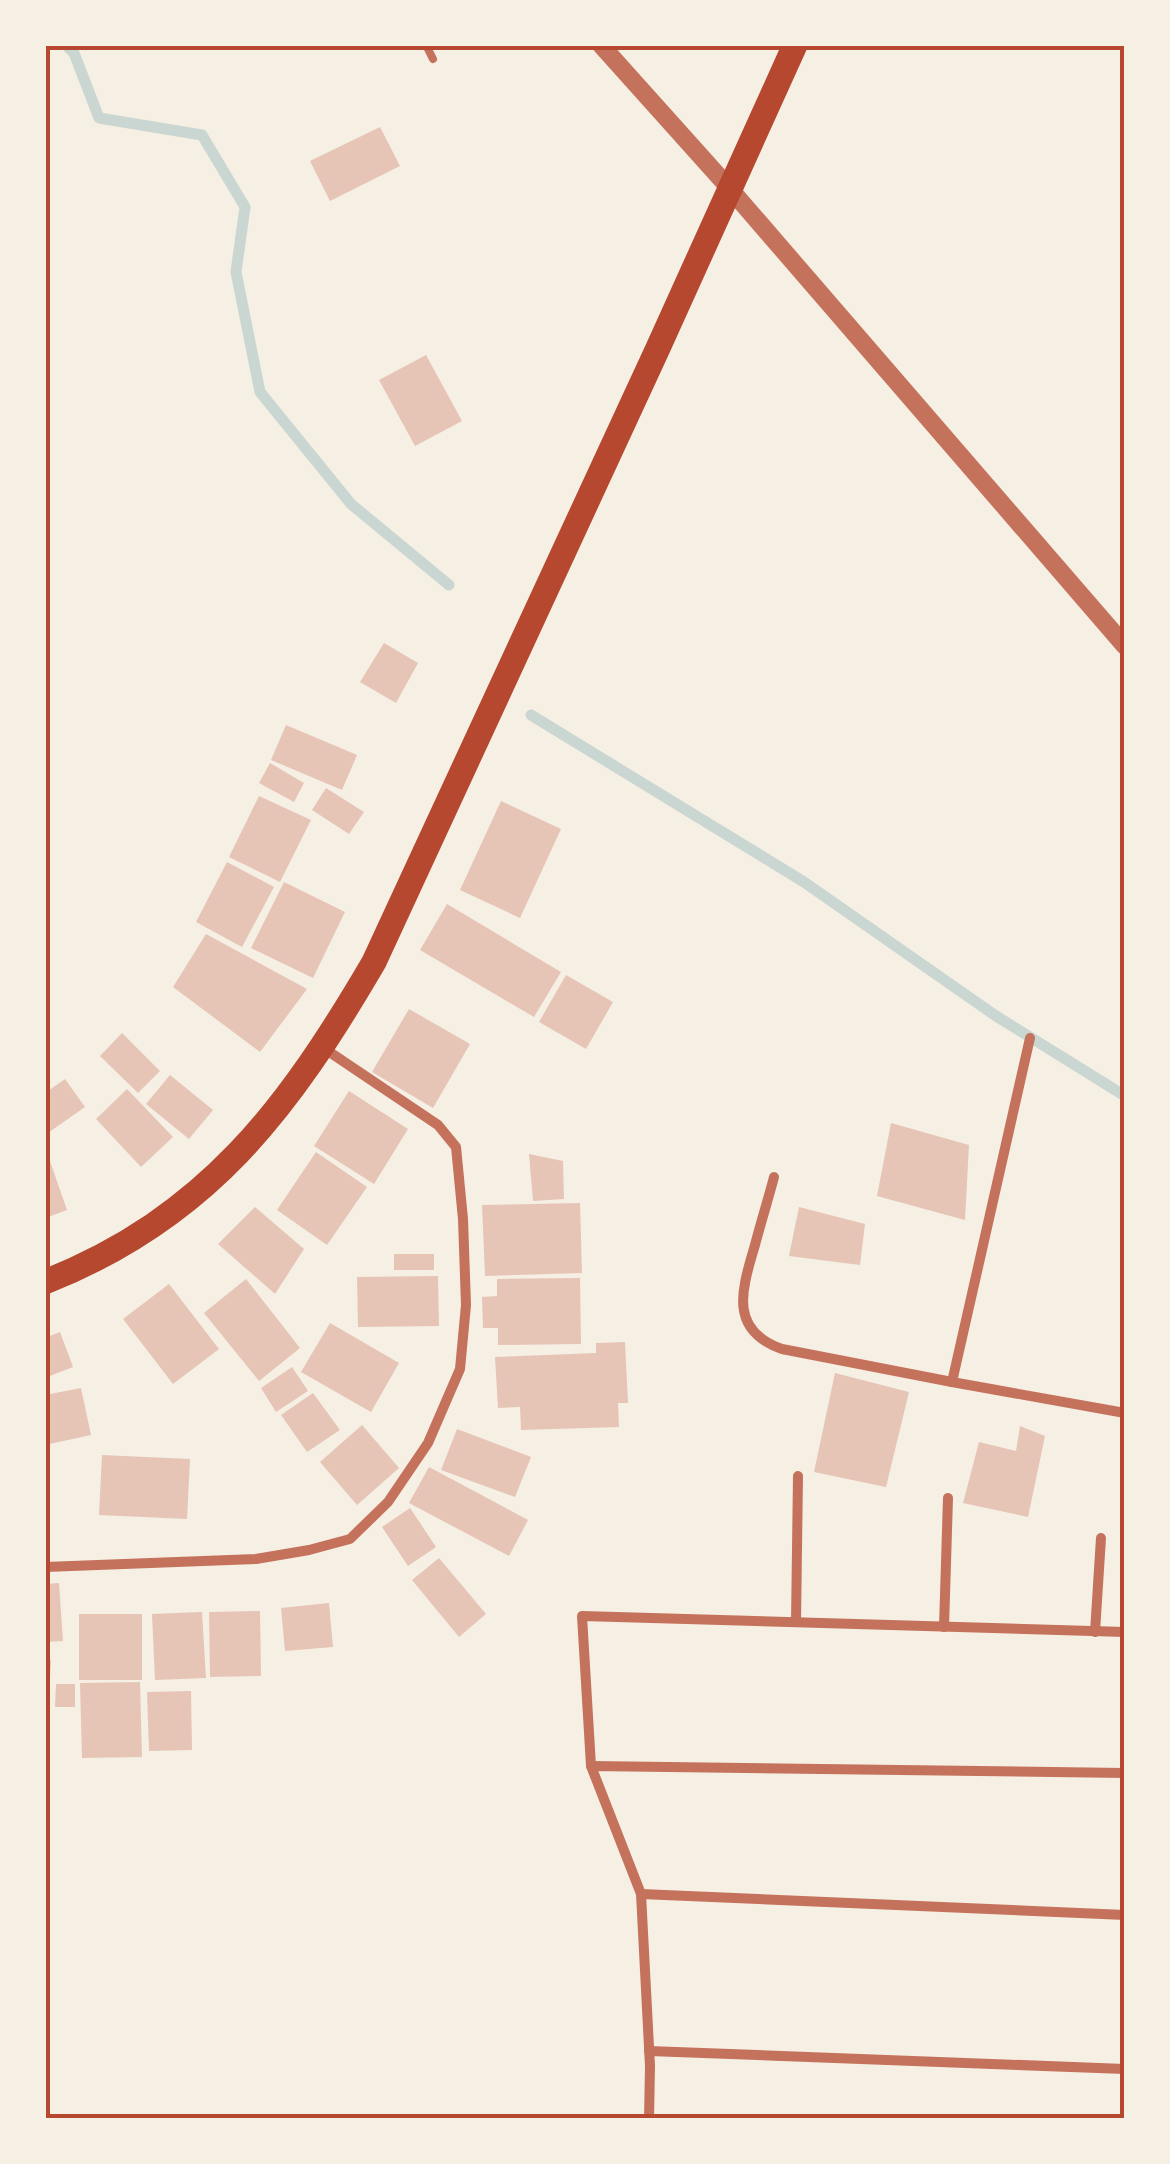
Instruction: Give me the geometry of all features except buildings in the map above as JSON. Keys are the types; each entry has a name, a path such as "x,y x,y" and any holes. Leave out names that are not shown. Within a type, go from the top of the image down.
{"main road":[{"path":"45,1282 124,1245 190,1200 244,1150 322,1047 374,962 795,45"}],"street":[{"path":"601,45 1125,646"},
{"path":"952,1382 1030,1038"},
{"path":"45,1567 256,1560 350,1539 388,1502 428,1443 460,1369 466,1305 456,1147 438,1125 322,1047"},
{"path":"774,1177 742,1301 746,1319 764,1343 1125,1413"},
{"path":"796,1622 798,1476"},
{"path":"944,1627 948,1498"},
{"path":"1095,1632 1101,1538"},
{"path":"649,2119 641,1894 591,1766 582,1616 1125,1632"},
{"path":"591,1766 1125,1774"},
{"path":"641,1894 1125,1915"},
{"path":"649,2051 1125,2069"}],"lane":[{"path":"426,45 433,59"}],"waterway":[{"path":"66,45 74,53 99,118 202,135 245,207 236,272 260,392 351,504 449,585"},
{"path":"531,715 804,882 996,1016 1125,1096"}]}
